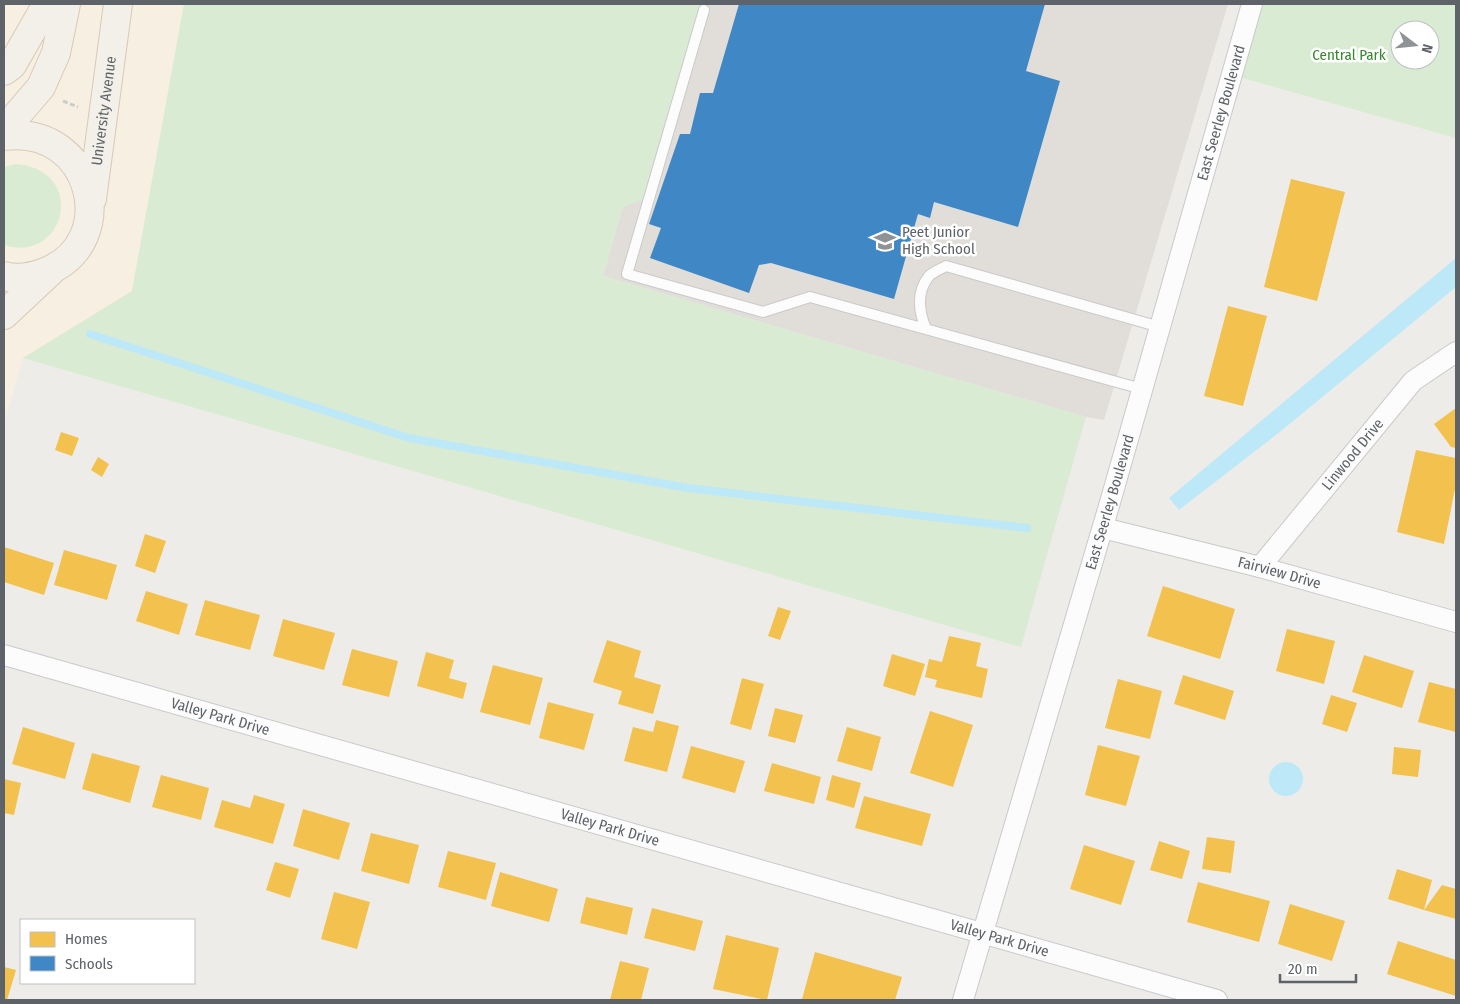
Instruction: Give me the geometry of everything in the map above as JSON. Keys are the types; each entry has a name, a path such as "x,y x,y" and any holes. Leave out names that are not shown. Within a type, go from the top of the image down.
{"main road":[{"path":"4,71 12,65 47,4"},
{"path":"4,130 41,87 56,53 66,4"},
{"name":"University Avenue","path":"89,218 118,4"},
{"path":"4,136 18,134 38,137 57,146 73,159 84,177 89,197 89,218 82,239 69,257 52,270 4,315"},
{"path":"4,276 32,277 52,270"}],"street":[{"name":"East Seerley Boulevard","path":"962,1000 1103,528 1252,4"},
{"name":"Linwood Drive","path":"1260,567 1413,381 1456,352"},
{"name":"Fairview Drive","path":"1103,528 1260,567 1456,622"},
{"name":"Valley Park Drive","path":"4,655 1217,1000"}],"lane":[{"path":"704,10 628,274 763,312 810,297 1142,389"},
{"path":"926,329 919,312 921,293 929,275 946,266 1160,327"}],"path":[{"path":"58,98 72,106 81,107"}],"shaded area":[{"path":"4,4 184,4 132,291 23,358 4,424"},
{"name":"Peet Junior High School","path":"700,4 1228,4 1104,420 1086,417 603,276 623,206 644,199"}],"green space":[{"path":"184,4 700,4 644,199 623,207 603,276 1086,417 1021,647 23,358 132,291"},
{"name":"Central Park","path":"1252,4 1456,4 1456,138 1232,75"},
{"path":"16,164 39,170 53,182 60,197 60,214 54,229 42,241 25,247 4,245 4,167"}],"water":[{"path":"1456,258 1456,287 1281,431 1179,510 1169,498"},
{"path":"1286,762 1298,767 1303,779 1298,791 1286,796 1274,791 1269,779 1274,767"}],"building: Homes":[{"path":"1291,179 1345,192 1317,301 1264,287"},
{"path":"1228,306 1267,316 1243,406 1204,396"},
{"path":"1456,408 1456,448 1451,447 1434,424"},
{"path":"61,432 79,438 72,456 55,450"},
{"path":"1416,450 1456,458 1456,484 1444,544 1397,532"},
{"path":"98,457 109,464 102,477 91,470"},
{"path":"145,534 166,541 155,573 135,566"},
{"path":"4,547 54,563 44,595 4,582"},
{"path":"64,550 117,565 107,600 54,585"},
{"path":"1163,586 1235,609 1220,659 1147,636"},
{"path":"146,591 188,604 179,635 136,621"},
{"path":"205,600 260,615 250,650 195,635"},
{"path":"778,607 791,611 780,640 768,636"},
{"path":"283,619 335,633 324,670 273,656"},
{"path":"1287,629 1335,641 1324,684 1276,671"},
{"path":"949,636 981,643 976,666 988,669 982,698 935,687 937,680 925,677 929,659 942,662"},
{"path":"607,640 641,651 634,677 661,685 653,714 618,704 622,691 593,682"},
{"path":"352,649 398,661 389,697 342,685"},
{"path":"426,652 454,660 449,678 467,683 463,699 417,686"},
{"path":"892,654 925,664 915,696 883,686"},
{"path":"1364,655 1414,671 1402,708 1352,692"},
{"path":"493,665 543,678 530,725 480,712"},
{"path":"1183,675 1234,691 1225,720 1174,704"},
{"path":"742,678 764,684 751,730 730,724"},
{"path":"1118,679 1162,691 1150,739 1105,728"},
{"path":"1429,682 1456,689 1456,732 1418,722"},
{"path":"1331,695 1357,703 1347,732 1322,724"},
{"path":"548,702 594,714 584,750 539,738"},
{"path":"775,708 803,715 795,743 768,736"},
{"path":"930,711 973,725 953,787 910,773"},
{"path":"656,720 679,726 667,772 624,761 633,727 653,732"},
{"path":"23,727 75,743 65,779 12,764"},
{"path":"847,727 881,737 872,771 837,761"},
{"path":"1098,745 1140,756 1126,806 1085,795"},
{"path":"691,746 745,761 735,793 682,778"},
{"path":"1394,747 1421,750 1418,777 1392,774"},
{"path":"92,753 140,766 130,803 82,789"},
{"path":"772,763 821,777 814,804 764,791"},
{"path":"161,775 209,788 201,820 152,807"},
{"path":"832,775 861,783 854,808 826,800"},
{"path":"4,779 21,783 14,815 4,813"},
{"path":"254,795 285,804 273,844 214,827 222,800 250,808"},
{"path":"864,796 931,814 922,846 855,828"},
{"path":"303,809 350,823 339,860 293,846"},
{"path":"371,833 419,845 409,884 361,871"},
{"path":"1207,837 1235,841 1231,873 1202,869"},
{"path":"1159,841 1190,851 1182,879 1150,870"},
{"path":"1084,845 1135,861 1121,905 1070,889"},
{"path":"448,851 496,863 486,900 438,887"},
{"path":"275,862 299,869 290,898 266,890"},
{"path":"1397,869 1432,880 1424,910 1388,899"},
{"path":"500,872 558,889 549,922 491,906"},
{"path":"1198,882 1270,901 1259,942 1187,922"},
{"path":"1442,885 1456,889 1456,919 1424,910"},
{"path":"334,892 370,902 357,949 321,939"},
{"path":"586,897 633,908 627,935 580,923"},
{"path":"1290,904 1345,921 1332,961 1278,944"},
{"path":"652,908 703,921 695,951 644,938"},
{"path":"726,935 779,948 767,1000 713,989"},
{"path":"1398,941 1456,960 1456,996 1387,974"},
{"path":"815,952 902,977 895,1000 802,999"},
{"path":"620,961 649,968 641,1000 610,1000"},
{"path":"4,967 16,970 7,1000 4,1000"}],"building: Schools":[{"path":"739,4 1045,4 1026,71 1060,81 1018,227 934,202 930,218 918,214 894,299 771,263 759,265 749,293 650,258 661,228 649,224 680,134 690,134 700,93 713,93"}],"waterway":[{"path":"90,334 409,438 688,488 1027,528"}],"place":[{"name":"Peet Junior High School","path":"885,241"}]}
